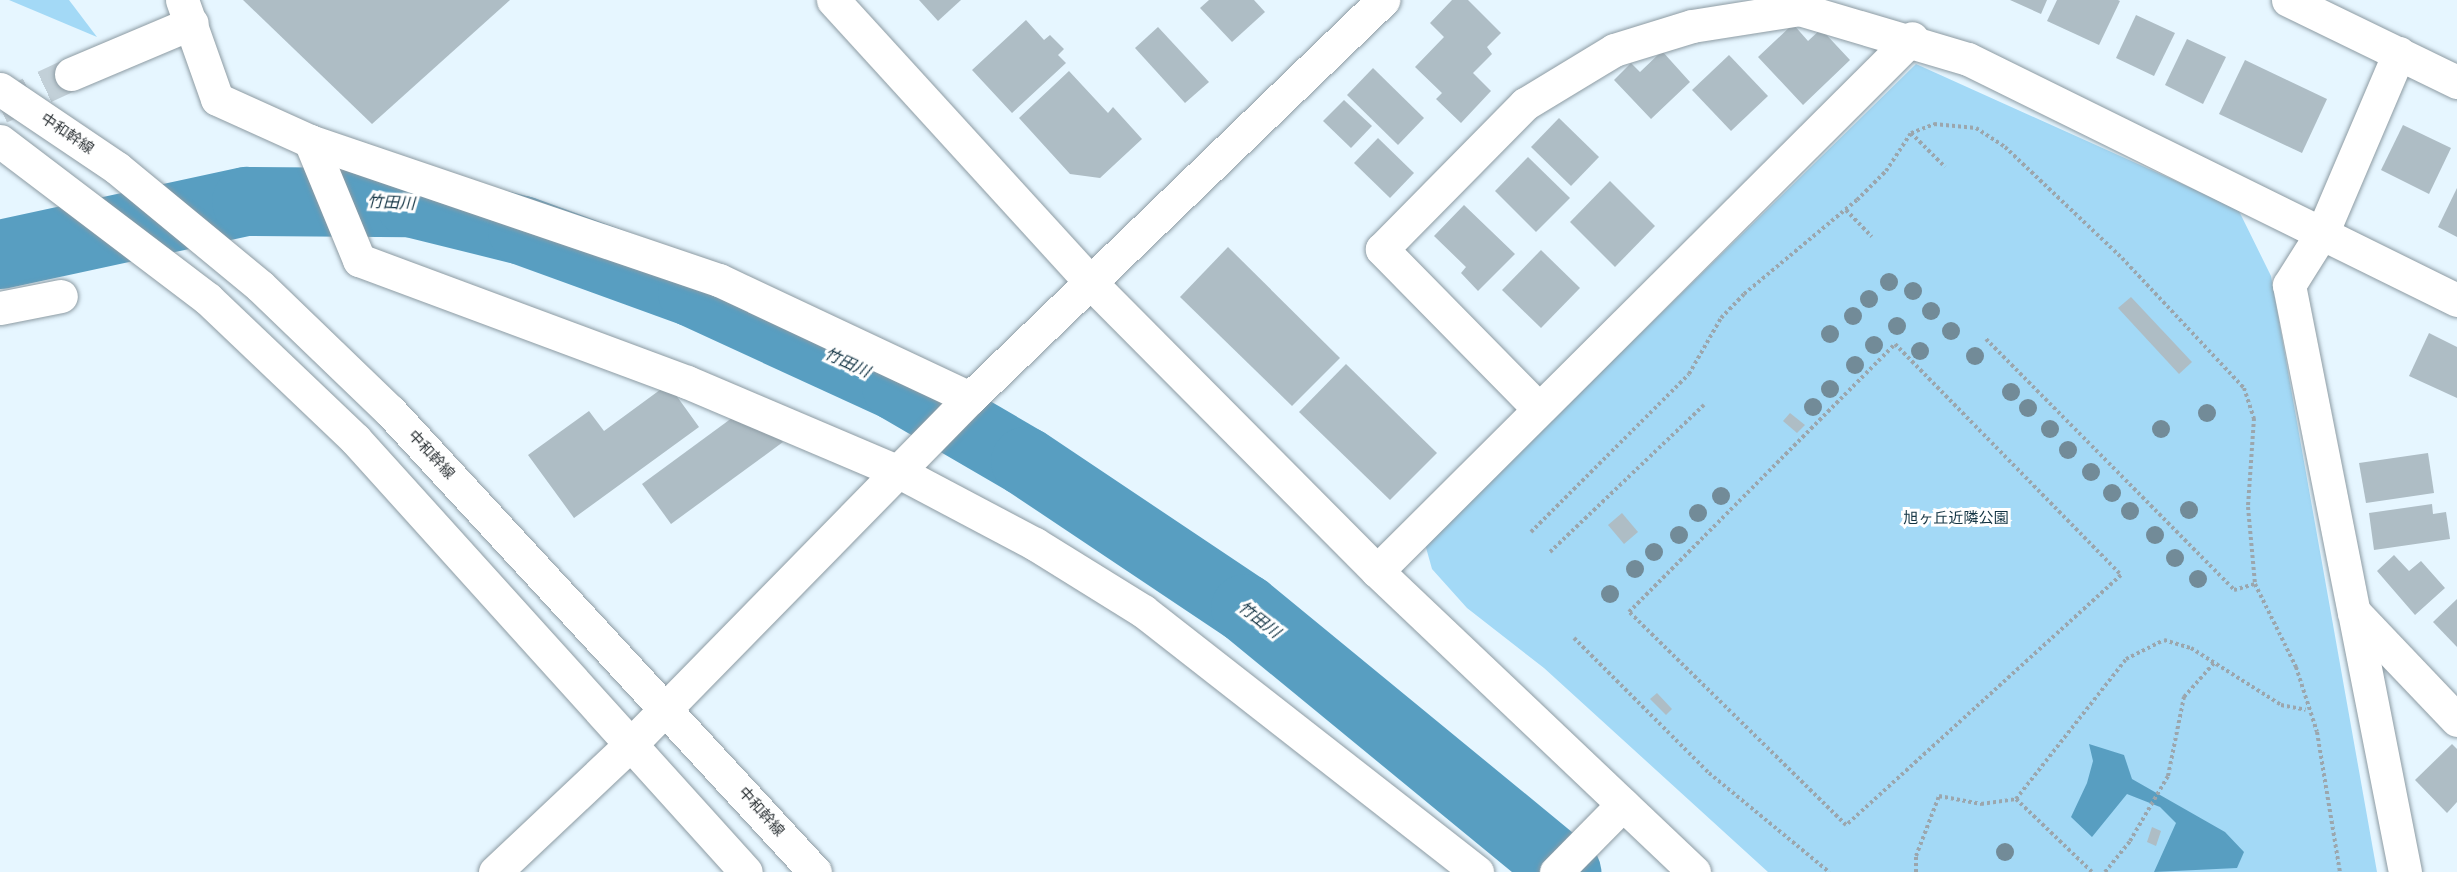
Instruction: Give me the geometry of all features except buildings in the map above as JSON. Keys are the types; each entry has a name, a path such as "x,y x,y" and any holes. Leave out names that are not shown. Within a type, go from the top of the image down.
{"street":[{"path":"833,0 1092,284 1377,572 1694,872"},
{"path":"495,872 631,744 972,395 1092,284 1383,0"},
{"path":"2288,0 2457,82"},
{"path":"1538,408 1382,249 1517,112 1614,50 1692,26 1798,9 1912,38 1968,59 2323,231 2457,300"},
{"path":"70,74 187,11 217,99 310,141 719,280 972,395"},
{"path":"1377,572 1538,408 1912,38"},
{"path":"2399,53 2323,231 2289,285 2405,872"},
{"name":"中和幹線","path":"0,90 117,168 260,286 390,411 666,706 815,872"},
{"path":"0,141 57,181 208,299 355,439 746,872"},
{"path":"310,141 359,260 687,382 899,472 1035,543 1143,611 1477,872"},
{"path":"0,308 61,296"},
{"path":"2354,612 2457,720"},
{"path":"1556,872 1623,804"}],"path":[{"path":"1531,532 1689,374 1721,318 1744,294 1846,210 1887,171 1911,133 1934,124 1976,128 2005,147 2122,258 2244,388 2254,418 2248,507 2255,584 2296,667 2306,710 2317,732 2340,872"},
{"path":"1911,133 1945,167"},
{"path":"1846,210 1872,237"},
{"path":"1986,339 2234,590 2255,584"},
{"path":"1895,344 2121,575 1846,825 1629,612 1895,344"},
{"path":"1550,552 1704,405"},
{"path":"1574,638 1708,773 1829,872"},
{"path":"1916,872 1916,856 1939,796 1981,804 2016,799 2126,659 2164,640 2214,663 2281,705 2306,710"},
{"path":"2105,872 2130,841 2168,776 2184,697 2214,663"},
{"path":"2016,799 2092,872"}],"green space":[{"path":"9,0 69,0 97,37"},
{"name":"旭ヶ丘近隣公園","path":"1916,64 2238,209 2271,276 2377,872 1768,872 1544,668 1467,608 1432,569 1425,544"}],"shaded area":[{"path":"2089,744 2124,755 2132,779 2225,832 2244,852 2237,868 2154,872 2176,823 2160,807 2127,794 2092,837 2071,817 2087,783 2093,761"}],"waterway":[{"name":"竹田川","path":"0,254 246,201 409,202 522,230 692,292 896,386 1025,461 1245,608 1566,872"}],"tunnel":[{"path":"0,107 71,74"}]}
